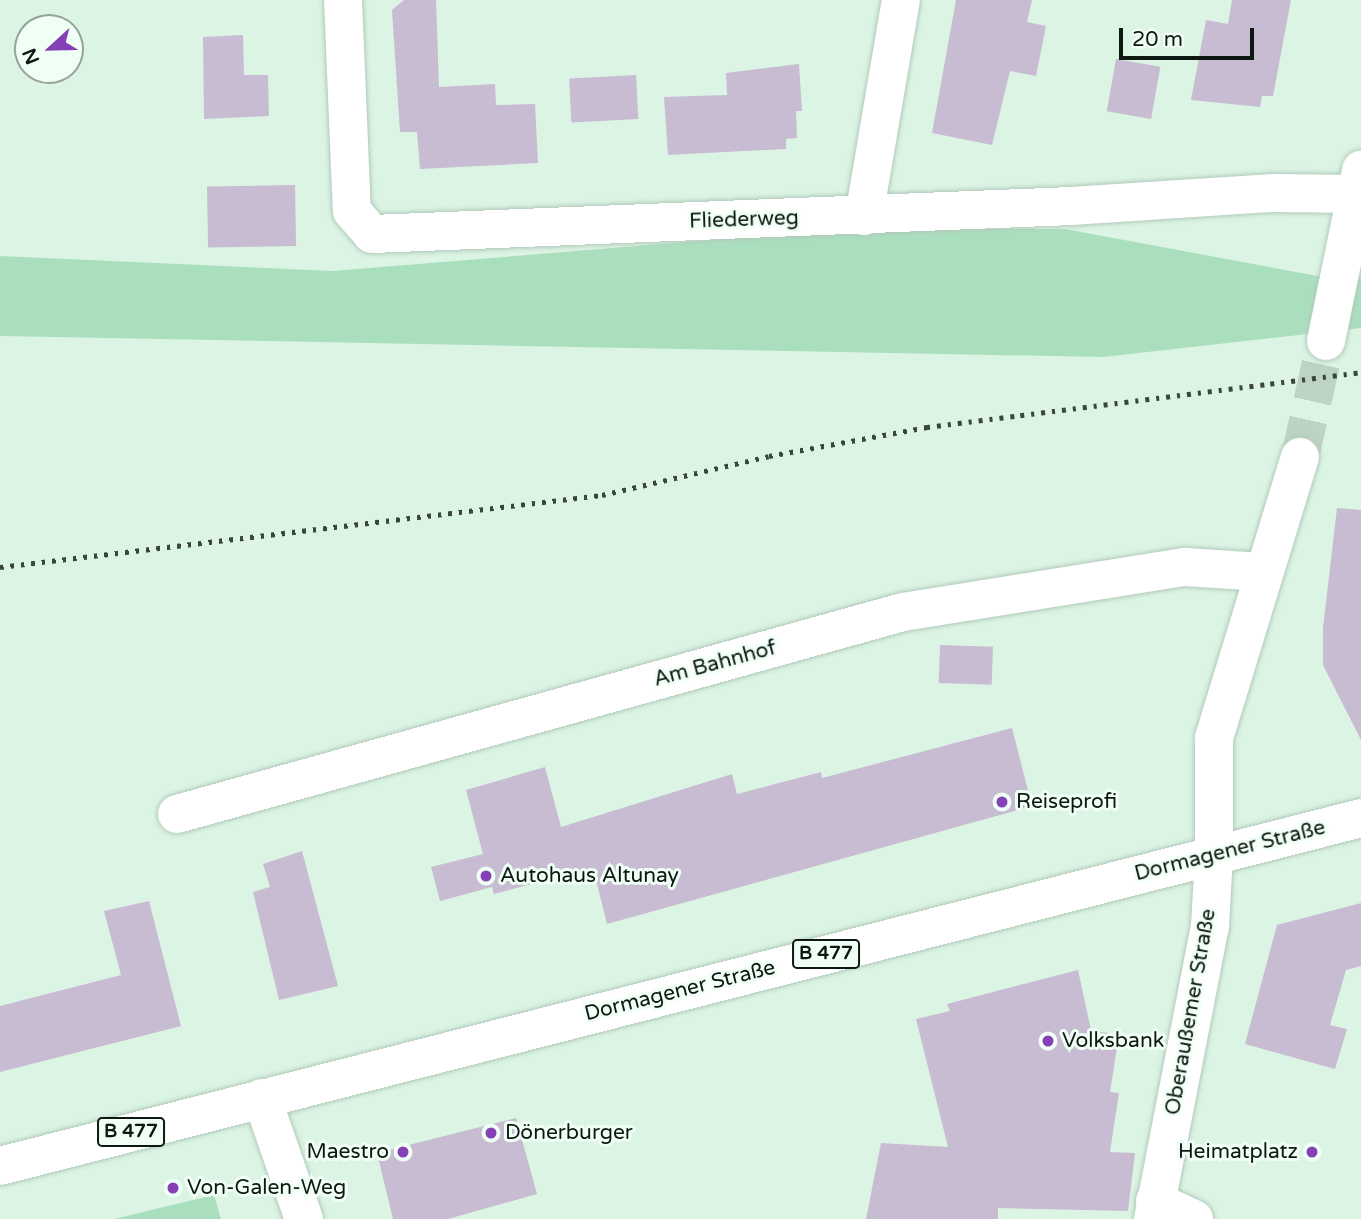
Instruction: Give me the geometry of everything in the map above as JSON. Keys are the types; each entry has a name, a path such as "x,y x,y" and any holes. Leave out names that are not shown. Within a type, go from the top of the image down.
{"street":[{"name":"Fliederweg","path":"343,0 352,212 372,234 864,216 1360,186"},
{"path":"864,216 901,0"},
{"path":"1326,341 1360,186"},
{"name":"Oberaußemer Straße","path":"1194,1219 1154,1210 1210,927 1214,854 1214,738 1300,457"},
{"name":"Am Bahnhof","path":"177,814 903,612 1185,567 1263,572"},
{"name":"Dormagener Straße","path":"0,1166 1361,818"},
{"path":"262,1098 304,1219"}],"green space":[{"path":"843,229 1065,229 1339,280 1361,277 1361,328 1103,357 0,336 0,256 333,271"},
{"path":"214,1195 221,1219 114,1219"}],"building":[{"path":"404,0 436,0 439,87 495,84 496,105 535,104 538,163 420,169 417,132 400,132 392,10"},
{"path":"956,0 1032,0 1027,22 1046,26 1036,76 1010,71 992,145 932,133"},
{"path":"1232,0 1291,0 1273,96 1262,96 1260,107 1191,100 1206,20 1228,24"},
{"path":"243,35 244,75 268,75 269,116 204,119 203,37"},
{"path":"1116,59 1160,67 1151,119 1107,111"},
{"path":"799,64 802,111 796,111 797,138 786,139 786,149 668,155 664,97 727,95 726,73"},
{"path":"636,75 638,119 571,122 569,79"},
{"path":"295,185 296,246 208,248 207,187"},
{"path":"1337,508 1361,510 1361,740 1323,665 1323,628"},
{"path":"940,645 993,647 992,685 939,683"},
{"path":"1012,728 1032,806 607,924 593,868 494,894 492,887 440,901 431,867 483,854 466,790 545,767 561,827 732,774 737,794 821,772 822,778"},
{"path":"302,851 338,986 279,1000 253,892 270,887 263,864"},
{"path":"149,901 181,1026 0,1072 0,1006 121,975 104,911"},
{"path":"1361,903 1361,966 1346,970 1330,1025 1347,1029 1335,1069 1245,1044 1277,925"},
{"path":"1078,970 1091,1030 1119,1035 1110,1092 1119,1093 1110,1152 1135,1153 1128,1211 998,1208 998,1219 866,1219 881,1143 948,1147 916,1019 950,1011 947,1004"},
{"path":"516,1118 537,1194 448,1219 393,1219 377,1153"}],"tunnel":[{"path":"1300,457 1326,341"}],"railway":[{"path":"0,567 602,495 769,456 927,427 1361,372"}],"place":[{"name":"Reiseprofi","path":"1002,802"},
{"name":"Autohaus Altunay","path":"486,876"},
{"name":"Volksbank","path":"1048,1041"},
{"name":"Dönerburger","path":"491,1133"},
{"name":"Maestro","path":"403,1152"},
{"name":"Heimatplatz","path":"1312,1152"},
{"name":"Von-Galen-Weg","path":"173,1188"}]}
